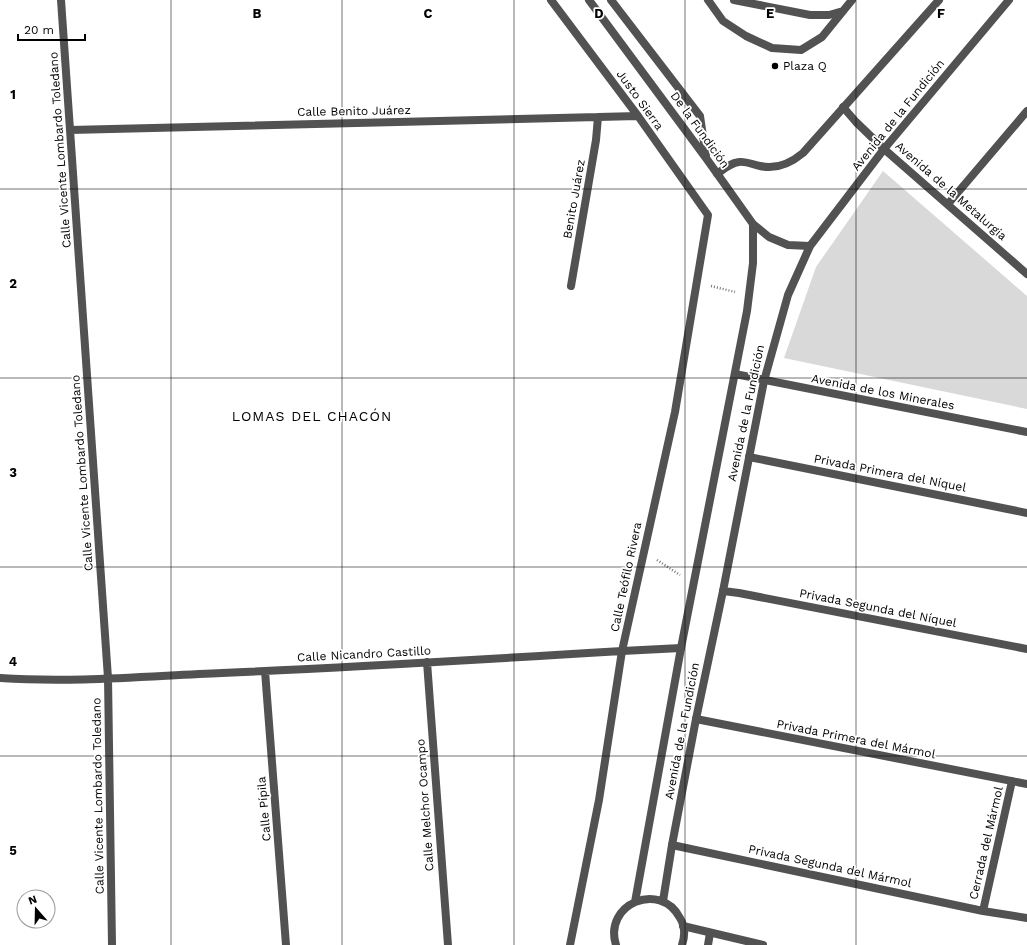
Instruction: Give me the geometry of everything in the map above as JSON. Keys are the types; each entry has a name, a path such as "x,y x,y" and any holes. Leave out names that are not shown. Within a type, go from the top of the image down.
{"street":[{"name":"Calle Vicente Lombardo Toledano","path":"61,0 108,678 112,945"},
{"name":"Justo Sierra","path":"551,0 638,116 708,215"},
{"name":"De la Fundición","path":"589,0 753,224 769,237 788,245 810,246"},
{"path":"611,0 700,116 706,158"},
{"path":"708,0 723,21 746,36 772,48 801,50 822,37 852,0"},
{"path":"734,0 810,15 829,16 842,11"},
{"path":"717,174 728,165 739,162 762,167 777,167 792,162 803,153 939,0"},
{"name":"Avenida de la Fundición","path":"663,902 672,845 696,719 724,591 764,381 788,296 810,246 884,149 1009,0"},
{"name":"Avenida de la Metalurgia","path":"843,107 884,149 1027,274"},
{"path":"948,204 1027,110"},
{"name":"Calle Benito Juárez","path":"70,130 638,116"},
{"name":"Benito Juárez","path":"571,286 596,140 598,117"},
{"name":"Calle Teófilo Rivera","path":"570,945 599,800 622,651 676,412 708,215"},
{"name":"Avenida de la Fundición","path":"635,902 693,584 749,296 753,263 753,224"},
{"name":"Avenida de los Minerales","path":"735,374 764,381 1027,432"},
{"name":"Privada Primera del Níquel","path":"749,456 1027,513"},
{"name":"Privada Segunda del Níquel","path":"724,591 1027,649"},
{"name":"Calle Nicandro Castillo","path":"0,678 35,680 108,678 265,671 681,648"},
{"name":"Calle Melchor Ocampo","path":"427,662 448,945"},
{"name":"Calle Pípila","path":"265,671 286,945"},
{"name":"Privada Primera del Mármol","path":"696,719 1027,784"},
{"name":"Cerrada del Mármol","path":"983,911 1012,781"},
{"name":"Privada Segunda del Mármol","path":"672,845 983,911 1027,918"},
{"path":"616,945 614,932 615,927 619,916 626,907 635,902 652,899 663,902 676,911 683,926 684,937 682,945"},
{"path":"683,926 763,945"},
{"path":"708,945 710,933"}],"path":[{"path":"708,285 749,296"},
{"path":"658,561 693,584"}],"shaded area":[{"path":"883,171 1027,296 1027,409 784,358 816,267"}],"place":[{"name":"Plaza Q","path":"775,66"}],"district":[{"name":"LOMAS DEL CHACÓN","path":"312,416"}]}
